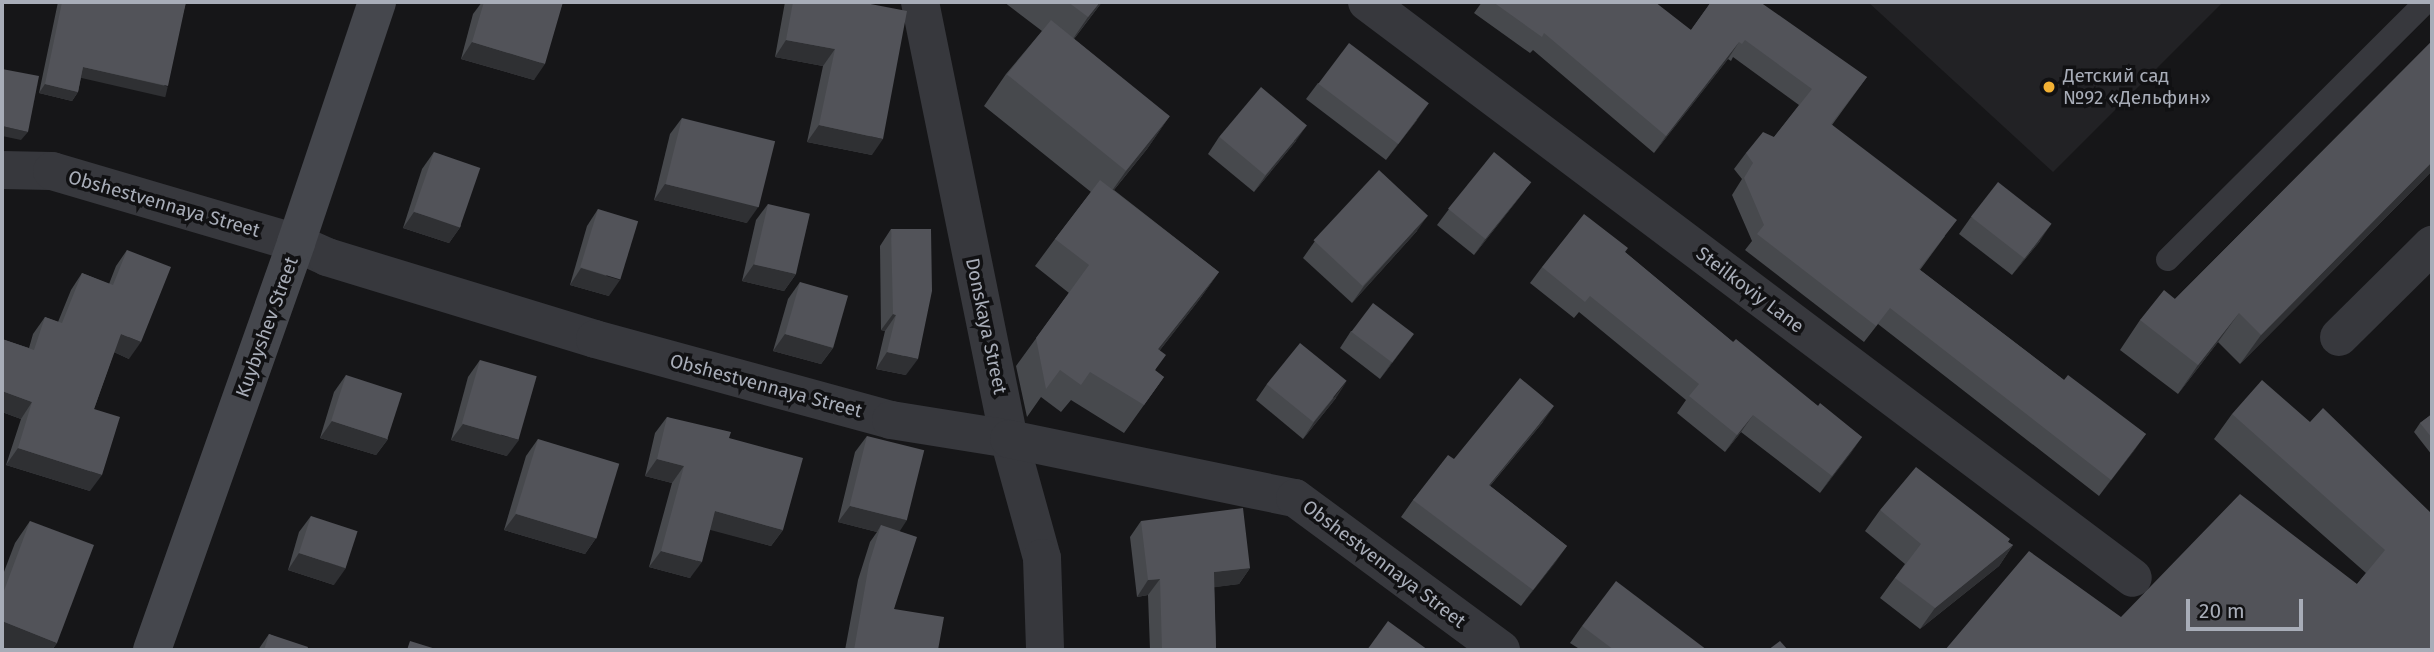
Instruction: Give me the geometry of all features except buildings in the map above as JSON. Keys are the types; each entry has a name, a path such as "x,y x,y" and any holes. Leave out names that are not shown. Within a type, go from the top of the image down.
{"main road":[{"name":"Kuybyshev Street","path":"152,650 296,243 377,2"}],"street":[{"name":"Donskaya Street","path":"920,2 1009,439 1042,558 1045,650"},
{"name":"Steilkoviy Lane","path":"1367,2 2133,578"},
{"name":"Obshestvennaya Street","path":"2,170 52,171 296,243 327,257 595,339 891,420 1009,439 1295,498 1501,650"},
{"path":"2339,337 2432,245"}],"lane":[{"path":"2167,258 2425,2"}],"shaded area":[{"name":"Детский сад №92 «Дельфин»","path":"1868,2 2223,2 2053,172"}],"place":[{"name":"Детский сад №92 «Дельфин»","path":"2049,87"}]}
